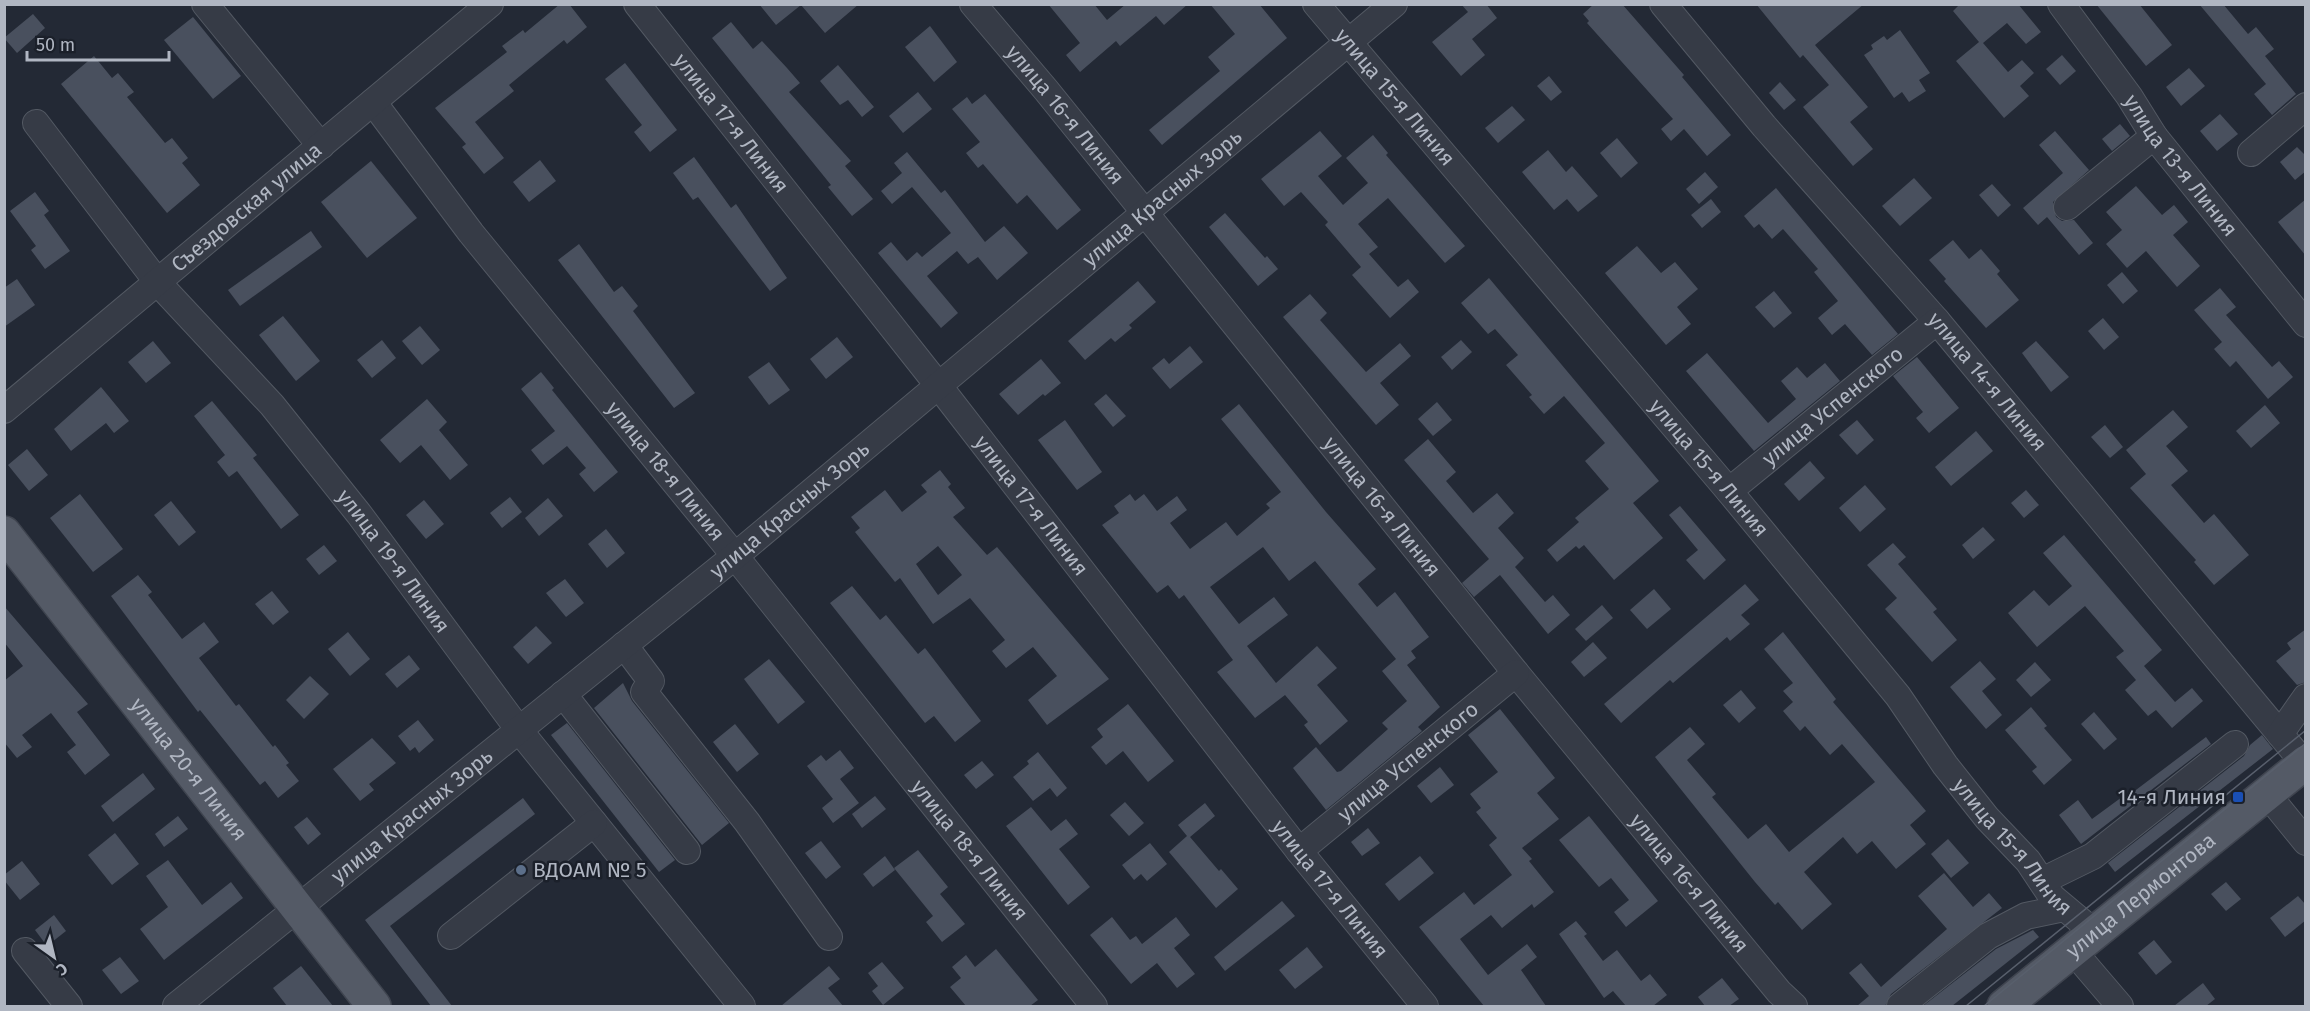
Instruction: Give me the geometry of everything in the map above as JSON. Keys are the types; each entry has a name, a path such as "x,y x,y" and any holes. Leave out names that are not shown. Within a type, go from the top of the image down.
{"main road":[{"name":"улица 20-я Линия","path":"4,533 374,1006"},
{"name":"улица Лермонтова","path":"2004,1006 2305,763"}],"street":[{"path":"205,4 321,146"},
{"name":"Съездовская улица","path":"4,410 159,284 490,4"},
{"name":"улица 17-я Линия","path":"637,4 938,385 1299,851 1425,1006"},
{"name":"улица 16-я Линия","path":"973,4 1046,90 1144,215 1516,673 1779,992 1794,1006"},
{"name":"улица 15-я Линия","path":"1316,4 1729,492 1898,696 1945,765 1987,818 2028,861 2052,897 2064,908 2120,1006"},
{"name":"улица Красных Зорь","path":"176,1006 735,556 1394,4"},
{"name":"улица 14-я Линия","path":"1664,4 1764,126 1937,321 2305,763"},
{"name":"улица 13-я Линия","path":"2061,4 2129,96 2154,136 2306,324"},
{"name":"улица 18-я Линия","path":"373,102 471,233 735,556 1094,1006"},
{"path":"2251,153 2306,106"},
{"name":"улица 19-я Линия","path":"36,123 159,284 272,405 359,514 519,730 742,1006"},
{"path":"2067,207 2154,136"},
{"name":"улица Успенского","path":"1729,492 1937,321"},
{"path":"624,645 651,681 644,692 747,822 829,937"},
{"name":"улица Успенского","path":"1299,851 1516,673"},
{"path":"563,694 687,851"},
{"path":"2280,734 2306,697"},
{"path":"2042,881 2092,856 2235,744"},
{"path":"2266,794 2306,842"},
{"path":"451,936 594,823"},
{"path":"1900,1006 1988,936 2025,916 2064,908"},
{"path":"25,951 69,1006"}],"building":[{"path":"560,4 569,4 587,27 567,44 564,40 509,85 514,91 475,122 504,158 484,174 462,147 466,144 435,108 507,52 502,46 523,30 525,33"},
{"path":"759,4 859,4 825,33 801,5 776,25"},
{"path":"1048,4 1094,4 1107,20 1126,4 1188,4 1164,25 1156,16 1120,46 1116,41 1080,72 1066,55 1080,43"},
{"path":"1210,4 1259,4 1287,38 1162,145 1149,130 1220,71 1208,57 1235,34"},
{"path":"1461,4 1486,4 1497,18 1472,39 1485,55 1461,76 1432,42 1468,12"},
{"path":"1594,4 1622,4 1684,75 1682,77 1731,135 1707,156 1684,129 1671,141 1661,129 1673,119 1587,23 1589,21 1583,14"},
{"path":"1756,4 1864,4 1815,45 1868,107 1850,122 1873,149 1853,166 1803,107 1829,85 1803,55 1800,58"},
{"path":"1960,4 2018,4 2041,32 2026,44 2007,23 1983,43 2008,72 2022,60 2034,73 2020,86 2029,96 2004,118 1956,61 1979,42 1953,11"},
{"path":"2096,4 2139,4 2172,45 2146,66"},
{"path":"2199,4 2223,4 2248,34 2256,27 2274,49 2265,56 2296,94 2272,115 2254,94 2266,84"},
{"path":"33,14 45,28 17,53 4,38"},
{"path":"193,17 241,76 213,99 164,40"},
{"path":"731,22 753,49 762,41 800,83 789,92 851,161 845,166 873,199 852,216 828,187 831,185 712,38"},
{"path":"930,26 957,62 934,82 905,47"},
{"path":"1900,30 1930,73 1919,80 1926,91 1909,102 1902,92 1894,98 1864,55 1873,49 1871,45 1884,36 1887,40"},
{"path":"2062,55 2076,71 2060,85 2046,69"},
{"path":"94,56 112,78 118,73 134,92 127,97 165,143 172,138 188,158 182,163 200,185 167,213 61,84"},
{"path":"625,63 677,130 650,152 634,132 642,125 605,79"},
{"path":"838,65 874,107 862,117 848,100 840,105 820,81"},
{"path":"2189,68 2205,86 2181,106 2166,87"},
{"path":"1549,76 1562,92 1551,101 1537,86"},
{"path":"1780,82 1796,100 1784,110 1769,93"},
{"path":"918,92 932,109 903,133 889,116"},
{"path":"985,94 1081,210 1057,230 1027,195 1017,204 983,164 978,168 966,153 980,142 952,109 967,97 972,104"},
{"path":"1512,106 1525,120 1498,143 1485,128"},
{"path":"2220,114 2238,134 2217,151 2200,131"},
{"path":"2120,124 2130,136 2112,151 2102,139"},
{"path":"1320,131 1342,156 1318,176 1343,205 1368,183 1346,158 1373,135 1388,153 1386,155 1465,246 1445,263 1388,198 1358,224 1378,247 1369,254 1398,287 1408,279 1419,292 1390,318 1352,275 1361,267 1325,225 1328,222 1301,192 1284,206 1261,179"},
{"path":"2055,131 2089,170 2053,202 2056,217 2062,221 2074,220 2093,243 2079,255 2047,217 2038,225 2023,208 2063,173 2039,145"},
{"path":"1617,138 1638,163 1621,178 1600,153"},
{"path":"2297,147 2306,156 2306,171 2295,180 2280,162"},
{"path":"1548,150 1566,172 1572,166 1598,196 1578,212 1567,199 1554,210 1522,172"},
{"path":"907,152 941,193 945,190 985,242 1004,226 1028,253 997,280 978,257 968,264 957,251 927,276 958,313 941,328 878,253 891,242 907,261 917,252 922,257 951,233 912,187 892,204 881,191 902,173 894,163"},
{"path":"694,157 731,208 736,204 787,278 770,291 698,197 693,200 673,173"},
{"path":"540,160 556,181 529,202 513,182"},
{"path":"371,161 417,218 367,258 321,202"},
{"path":"1705,172 1718,187 1699,204 1686,189"},
{"path":"1914,178 1932,198 1900,226 1882,206"},
{"path":"1992,184 2011,205 1998,217 1979,195"},
{"path":"2136,186 2162,215 2174,205 2188,222 2173,235 2200,266 2177,287 2146,251 2127,268 2106,244 2122,230 2106,212"},
{"path":"1776,188 1898,334 1872,355 1845,324 1832,335 1818,318 1838,301 1814,272 1818,269 1783,229 1772,239 1759,224 1754,228 1744,216"},
{"path":"35,192 49,211 44,215 70,251 45,269 31,250 36,246 10,211"},
{"path":"1711,199 1721,212 1702,228 1691,215"},
{"path":"2306,199 2306,256 2278,222"},
{"path":"1225,213 1265,258 1267,256 1278,269 1258,286 1209,227"},
{"path":"311,231 322,247 240,306 228,290"},
{"path":"1953,240 1969,259 1981,249 2000,271 1997,274 2019,300 1986,328 1944,281 1946,279 1929,260"},
{"path":"579,244 614,292 622,286 638,306 633,311 695,393 674,408 558,260"},
{"path":"1637,246 1661,273 1675,262 1698,289 1677,307 1691,324 1666,345 1605,273"},
{"path":"2122,272 2138,291 2123,304 2107,285"},
{"path":"1489,278 1659,481 1633,503 1663,538 1614,580 1584,545 1579,549 1576,546 1557,562 1547,550 1579,522 1575,518 1609,489 1585,461 1605,443 1564,396 1544,414 1529,397 1532,395 1506,365 1518,355 1495,329 1488,334 1461,303"},
{"path":"17,279 35,305 4,327 4,288"},
{"path":"1138,281 1156,302 1129,325 1132,328 1115,342 1111,338 1085,360 1068,341"},
{"path":"2220,288 2236,307 2226,315 2272,367 2279,361 2293,377 2268,399 2236,361 2230,367 2214,349 2222,342 2194,310"},
{"path":"1774,291 1792,313 1774,328 1755,307"},
{"path":"1310,294 1327,313 1320,320 1366,372 1400,343 1411,356 1380,383 1399,405 1376,425 1283,317"},
{"path":"283,316 320,361 296,381 259,335"},
{"path":"2103,318 2119,337 2104,350 2088,331"},
{"path":"420,326 440,350 422,365 402,341"},
{"path":"837,337 853,357 826,379 810,359"},
{"path":"382,340 396,358 372,378 357,360"},
{"path":"1461,340 1472,352 1452,370 1441,357"},
{"path":"153,341 171,363 146,383 128,362"},
{"path":"2036,341 2069,377 2051,392 2022,353"},
{"path":"1190,346 1203,362 1170,389 1152,368 1164,358 1169,364"},
{"path":"1707,353 1768,423 1796,399 1781,381 1797,367 1807,378 1825,363 1840,381 1754,451 1686,371"},
{"path":"1917,357 1959,408 1929,433 1916,418 1923,412 1893,376"},
{"path":"1041,359 1061,383 1045,396 1043,394 1018,415 999,394"},
{"path":"769,362 790,390 769,405 748,377"},
{"path":"541,372 554,388 552,390 618,472 594,492 579,474 586,468 567,446 543,465 531,450 555,431 521,389"},
{"path":"101,387 129,421 114,433 106,423 71,451 54,429"},
{"path":"1106,394 1126,416 1113,427 1094,404"},
{"path":"427,399 447,422 439,430 468,465 450,480 421,445 400,463 380,440"},
{"path":"212,401 257,455 253,458 299,515 281,529 237,471 229,477 217,462 225,455 194,416"},
{"path":"1437,402 1452,420 1433,436 1418,419"},
{"path":"1239,404 1326,512 1376,569 1358,584 1377,607 1395,592 1429,637 1411,651 1416,658 1407,665 1440,707 1418,727 1422,731 1326,810 1293,768 1316,747 1337,772 1341,771 1388,729 1382,723 1407,701 1382,671 1396,659 1315,561 1289,581 1263,547 1210,587 1239,624 1274,597 1288,615 1247,646 1276,683 1317,646 1337,668 1317,685 1348,721 1320,745 1304,725 1308,722 1285,695 1255,718 1217,672 1233,660 1184,595 1179,599 1168,585 1157,593 1102,525 1119,513 1114,506 1130,494 1135,501 1144,494 1157,511 1177,496 1187,510 1170,523 1190,549 1226,522 1237,536 1270,508 1266,504 1281,492 1221,419"},
{"path":"2265,405 2280,423 2251,448 2236,431"},
{"path":"2173,410 2188,427 2166,446 2188,471 2171,485 2204,523 2214,514 2249,555 2214,585 2194,562 2196,560 2130,488 2146,474 2126,450"},
{"path":"1065,420 1102,472 1077,490 1038,440"},
{"path":"1857,420 1874,440 1857,455 1839,435"},
{"path":"2105,425 2123,447 2110,458 2091,437"},
{"path":"1976,431 1993,451 1951,486 1935,467"},
{"path":"1428,439 1456,472 1446,481 1473,513 1497,493 1514,513 1498,528 1524,558 1515,567 1545,602 1553,595 1570,615 1548,634 1500,575 1474,597 1462,583 1489,559 1404,460"},
{"path":"27,449 48,475 29,491 8,465"},
{"path":"1810,461 1825,478 1799,501 1784,484"},
{"path":"940,470 951,484 948,487 965,508 953,517 987,555 997,547 1109,679 1047,725 1028,700 1057,676 1033,647 1006,668 992,651 1005,640 970,598 933,624 900,578 895,582 855,532 860,528 851,517 885,490 902,512 927,492 921,485","holes":["938,546 962,575 938,595 916,564"]},
{"path":"1865,485 1886,509 1860,532 1839,508"},
{"path":"2026,490 2039,505 2024,518 2011,503"},
{"path":"80,494 123,549 93,572 50,518"},
{"path":"510,497 522,512 502,528 490,513"},
{"path":"548,498 563,516 539,536 525,518"},
{"path":"424,500 444,524 426,539 406,515"},
{"path":"171,501 196,532 179,546 154,515"},
{"path":"1680,506 1726,560 1704,580 1686,560 1698,550 1669,515"},
{"path":"1983,527 1995,540 1973,559 1962,545"},
{"path":"606,529 625,553 607,568 588,544"},
{"path":"2064,535 2162,650 2144,666 2175,702 2192,688 2203,701 2172,728 2156,710 2148,716 2125,690 2136,680 2116,657 2124,651 2085,606 2037,647 2008,613 2034,590 2049,606 2072,586 2043,553"},
{"path":"1893,543 1906,557 1898,564 1937,609 1933,612 1957,640 1932,662 1885,609 1897,598 1867,565"},
{"path":"324,545 337,561 319,575 306,559"},
{"path":"138,575 152,592 148,595 182,639 204,622 219,642 199,658 236,706 239,704 273,747 275,745 289,763 286,765 299,781 278,798 265,781 260,785 200,710 198,712 111,596"},
{"path":"565,579 584,603 566,617 546,593"},
{"path":"1745,584 1759,600 1741,615 1750,624 1730,641 1727,637 1673,683 1670,680 1621,723 1604,704"},
{"path":"852,586 880,620 886,615 918,654 925,648 981,721 955,742 934,716 925,723 830,603"},
{"path":"1654,589 1671,609 1647,629 1630,610"},
{"path":"272,591 289,612 273,625 255,604"},
{"path":"1602,605 1613,618 1586,641 1575,629"},
{"path":"4,606 88,704 77,712 110,755 85,775 67,752 76,745 51,713 22,735 32,747 17,758 4,742 4,681 23,666 4,642"},
{"path":"536,626 552,643 528,664 513,647"},
{"path":"2306,629 2306,682 2297,685 2276,661 2291,649 2287,643"},
{"path":"348,632 370,659 350,676 328,649"},
{"path":"1783,632 1836,699 1833,702 1926,811 1910,825 1926,844 1896,869 1872,841 1857,854 1843,837 1804,872 1832,904 1802,930 1778,902 1775,905 1755,882 1655,757 1690,727 1705,744 1687,760 1716,794 1712,797 1748,839 1766,824 1789,852 1875,782 1842,744 1830,755 1805,726 1800,731 1783,711 1793,702 1783,691 1793,683 1764,649"},
{"path":"1593,642 1607,658 1584,677 1571,662"},
{"path":"409,655 420,669 397,688 385,674"},
{"path":"769,659 805,702 778,724 744,679"},
{"path":"1980,661 1996,679 1982,691 2002,715 1986,729 1950,687"},
{"path":"2035,662 2051,680 2031,697 2016,680"},
{"path":"310,676 329,694 304,719 286,700"},
{"path":"623,683 632,701 729,823 702,845 594,708"},
{"path":"1741,690 1756,708 1739,723 1723,705"},
{"path":"1128,704 1174,761 1148,782 1123,751 1106,765 1091,747 1103,737 1097,729"},
{"path":"2031,707 2047,726 2044,728 2072,760 2044,785 2032,771 2037,767 2005,730"},
{"path":"1500,709 1555,778 1537,793 1559,819 1522,848 1532,859 1529,861 1554,892 1534,908 1532,904 1502,928 1491,915 1460,939 1488,975 1527,944 1537,957 1521,970 1546,1006 1484,1006 1419,927 1464,892 1474,905 1512,875 1489,845 1497,838 1476,812 1481,808 1470,794 1498,772 1468,735"},
{"path":"2094,712 2117,739 2104,750 2081,724"},
{"path":"418,720 434,740 419,753 415,747 410,751 398,736"},
{"path":"567,723 675,860 659,872 551,735"},
{"path":"735,724 759,754 737,772 713,742"},
{"path":"2262,735 2273,749 2115,872 2108,863 2244,756 2250,745"},
{"path":"2206,737 2211,744 2081,844 2059,815 2078,800 2092,819 2122,797 2124,799"},
{"path":"372,738 396,763 369,784 374,790 360,801 333,769"},
{"path":"840,750 854,768 840,779 859,803 833,823 822,808 833,799 807,766 821,755 826,761"},
{"path":"1038,752 1067,788 1057,797 1050,788 1033,801 1013,777 1029,764 1027,761"},
{"path":"982,761 994,775 976,789 964,775"},
{"path":"1440,767 1454,785 1431,803 1417,786"},
{"path":"143,773 155,789 113,822 101,806"},
{"path":"875,796 886,809 862,828 852,814"},
{"path":"523,798 535,814 390,926 452,1006 431,1006 365,920"},
{"path":"1125,802 1144,823 1129,836 1110,815"},
{"path":"1205,803 1215,816 1190,837 1238,889 1216,908 1169,852 1187,836 1178,825"},
{"path":"1031,807 1051,831 1066,819 1078,834 1059,849 1090,887 1068,905 1006,826"},
{"path":"178,816 188,829 164,847 155,834"},
{"path":"1589,816 1658,901 1626,927 1614,912 1629,900 1611,878 1599,887 1559,840"},
{"path":"307,817 321,834 308,845 294,827"},
{"path":"1368,828 1380,843 1362,856 1351,842"},
{"path":"115,833 139,864 112,885 88,855"},
{"path":"1948,839 1969,863 1951,878 1931,854"},
{"path":"821,841 841,867 826,879 805,853"},
{"path":"1150,843 1167,864 1147,881 1141,874 1134,880 1122,865"},
{"path":"918,850 948,887 940,894 965,924 942,942 926,922 933,916 894,868"},
{"path":"885,856 895,870 873,887 863,874"},
{"path":"1420,856 1434,873 1399,901 1385,884"},
{"path":"168,860 202,905 231,882 243,898 164,960 140,929 168,907 146,876"},
{"path":"22,861 40,884 20,900 4,880 4,875"},
{"path":"1944,873 1973,907 1989,893 2002,908 1891,994 1885,1006 1857,1006 1869,996 1849,973 1861,963 1881,987 1947,929 1918,896"},
{"path":"2226,882 2241,899 2226,911 2211,894"},
{"path":"2298,896 2306,905 2306,920 2285,937 2270,918"},
{"path":"1282,901 1295,916 1225,971 1214,957"},
{"path":"54,915 66,931 47,946 35,930"},
{"path":"1112,917 1130,940 1136,936 1142,944 1176,917 1190,935 1174,948 1195,974 1177,988 1157,963 1131,984 1090,935"},
{"path":"1576,921 1587,934 1584,936 1603,961 1617,950 1641,981 1650,974 1667,995 1653,1006 1626,1006 1613,991 1604,998 1559,934"},
{"path":"2033,930 2039,937 1952,1006 1923,1006 1996,949"},
{"path":"2154,940 2172,962 2156,975 2138,953"},
{"path":"1307,947 1323,967 1295,989 1279,970"},
{"path":"996,949 1038,1000 1030,1006 966,1006 950,987 961,978 952,967 966,955 975,967"},
{"path":"120,957 139,981 121,994 102,970"},
{"path":"882,962 904,988 883,1005 872,991 878,986 868,973"},
{"path":"301,966 333,1006 287,1006 273,988"},
{"path":"829,966 840,979 828,988 843,1006 781,1006"},
{"path":"1722,978 1739,999 1729,1006 1705,1006 1698,997"},
{"path":"2203,983 2215,999 2206,1006 2174,1006"}],"tram line":[{"path":"1966,1006 2306,730"},
{"path":"1984,1006 2306,743"}],"place":[{"name":"14-я Линия","path":"2238,797"},
{"name":"ВДОАМ № 5","path":"521,870"}]}
